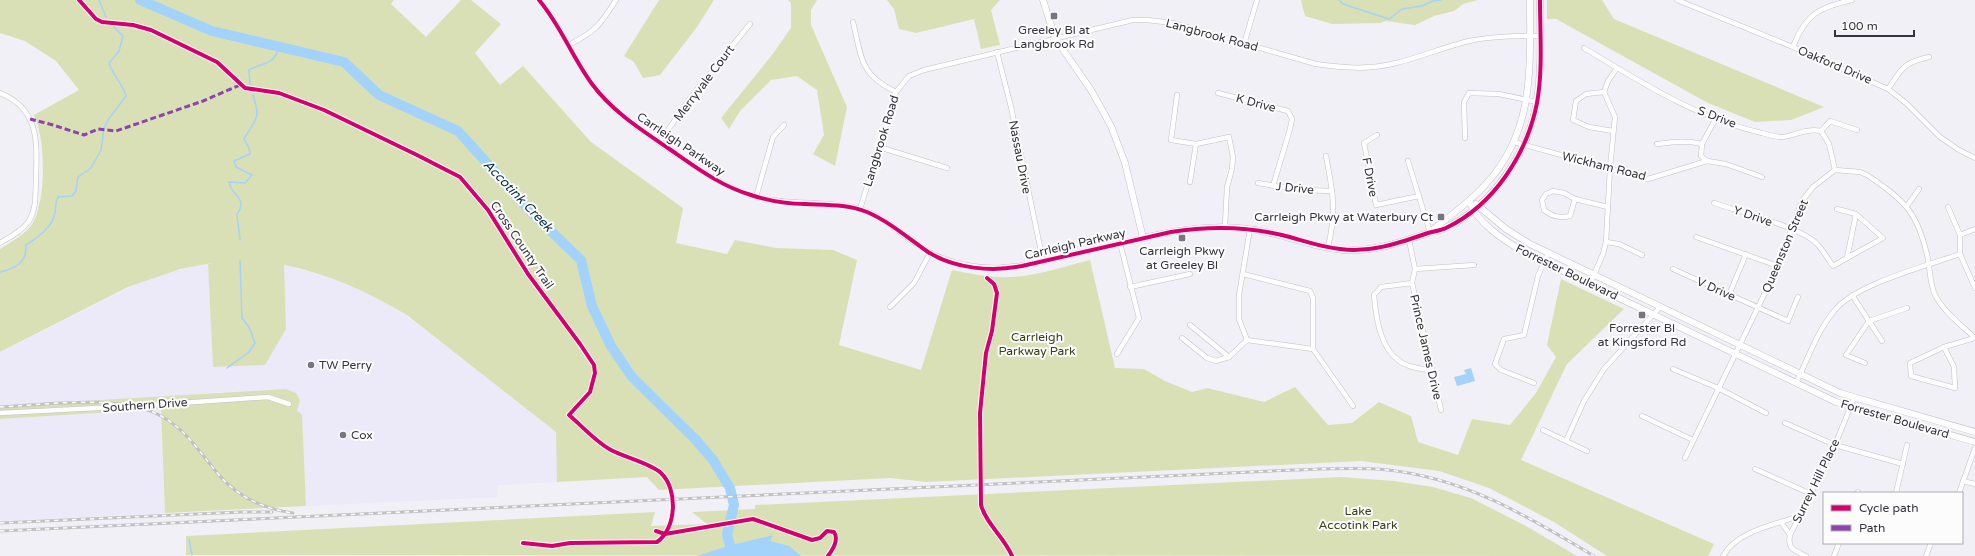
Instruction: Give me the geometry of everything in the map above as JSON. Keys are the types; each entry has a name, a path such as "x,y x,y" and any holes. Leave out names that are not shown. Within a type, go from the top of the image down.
{"street":[{"name":"Carrleigh Parkway","path":"539,0 553,18 583,70 603,98 625,118 713,178 756,197 790,203 829,205 860,209 888,222 930,253 958,264 985,268 1013,268 1143,238 1195,228 1225,226 1250,229 1328,247 1356,250 1369,250 1409,240 1446,228 1479,205 1503,180 1523,145 1537,102 1540,70 1540,0"},
{"path":"569,45 588,35 598,26 616,0"},
{"path":"1043,0 1055,38 1091,90 1111,126 1125,163 1143,238"},
{"path":"1244,44 1257,0"},
{"name":"Carrleigh Parkway","path":"1430,232 1469,201 1495,174 1514,142 1527,100 1530,76 1530,0"},
{"name":"Oakford Drive","path":"1677,0 1793,47 1888,89 1906,103 1940,137 1959,150 1975,158"},
{"path":"1793,47 1802,27 1814,14 1830,5 1852,0"},
{"name":"Langbrook Road","path":"860,209 896,92 904,80 915,73 997,52 1119,22 1147,20 1173,23 1316,64 1357,68 1394,63 1471,41 1504,36 1540,36"},
{"path":"853,22 864,65 868,73 878,82 896,92"},
{"name":"Merryvale Court","path":"659,142 688,101 750,24"},
{"name":"S Drive","path":"1584,48 1679,102 1716,118 1761,133 1782,137 1812,129 1821,131"},
{"name":"Nassau Drive","path":"997,52 1009,100 1043,261"},
{"path":"1888,89 1904,66 1913,60 1930,57"},
{"path":"1590,284 1603,254 1606,242 1610,168 1615,117 1604,92 1608,81 1617,68"},
{"path":"1604,92 1586,94 1576,101 1574,120 1589,127 1613,131"},
{"path":"0,93 14,101 26,112 33,126 36,149 35,202 33,211 24,226 0,243"},
{"name":"K Drive","path":"1218,93 1288,111 1292,119 1290,129 1273,186"},
{"path":"1465,138 1464,102 1469,93 1499,94 1537,102"},
{"path":"1177,95 1171,140 1196,144 1230,136 1233,157 1232,169 1227,187 1225,226"},
{"path":"1707,161 1701,156 1702,144 1716,118"},
{"path":"1857,130 1830,121 1821,131 1829,144 1835,170 1860,172 1867,175 1907,206 1921,229 1932,287 1940,302 1975,338 1944,347 1910,363 1911,376 1955,388 1954,367 1944,347"},
{"path":"756,197 773,137 784,125"},
{"name":"F Drive","path":"1377,135 1364,143 1376,205 1420,196"},
{"path":"1658,144 1690,141 1702,144"},
{"name":"Wickham Road","path":"1514,142 1648,179 1707,161 1726,164 1762,177"},
{"path":"1190,182 1196,144"},
{"path":"879,147 946,168"},
{"path":"1326,156 1332,191 1334,218 1328,247"},
{"path":"1408,161 1430,232"},
{"name":"Queenston Street","path":"1685,458 1778,266 1802,201 1807,194 1835,170"},
{"name":"J Drive","path":"1258,183 1301,190 1332,191"},
{"path":"1907,206 1919,189"},
{"path":"1575,199 1570,216 1561,218 1551,216 1544,210 1542,200 1546,194 1553,191 1564,193 1575,199 1608,207"},
{"name":"Forrester Boulevard","path":"1469,201 1479,205 1506,229 1548,253 1800,374 1854,398 1975,432"},
{"name":"Forrester Boulevard","path":"1469,201 1472,210 1500,237 1544,263 1654,316 1851,408 1975,442"},
{"name":"Y Drive","path":"1714,203 1791,229 1817,243 1833,266 1847,258"},
{"path":"1948,207 1960,235 1960,254 1975,288"},
{"path":"1837,209 1856,214 1883,238 1847,258"},
{"path":"1847,258 1856,214"},
{"path":"1246,340 1239,319 1239,295 1250,229"},
{"path":"1960,235 1975,229"},
{"path":"1696,237 1778,266"},
{"path":"1409,240 1415,269 1412,283 1381,287 1374,295 1376,313 1380,333 1392,354 1408,366 1431,371"},
{"path":"1606,242 1619,244 1642,255"},
{"path":"1117,354 1139,318 1120,244"},
{"path":"890,307 914,283 930,253"},
{"path":"1534,383 1501,370 1495,364 1504,339 1524,335 1538,276 1548,253"},
{"path":"1729,295 1746,254"},
{"path":"1796,383 1827,320 1840,304 1852,295 1869,287 1960,254"},
{"path":"1415,269 1474,265"},
{"name":"V Drive","path":"1673,269 1788,321 1798,297"},
{"path":"1130,287 1190,274"},
{"path":"1243,274 1310,291 1313,298 1313,349 1353,406"},
{"name":"Prince James Drive","path":"1412,283 1441,410"},
{"path":"1852,295 1882,341"},
{"path":"1566,441 1584,401 1604,369 1660,308"},
{"path":"1865,363 1846,355 1869,321 1907,308"},
{"path":"1190,325 1229,357"},
{"path":"1182,338 1207,358 1216,361 1229,357 1246,340"},
{"path":"1246,340 1313,349"},
{"path":"1673,369 1718,388 1766,413"},
{"name":"Southern Drive","path":"0,413 268,397 289,404"},
{"name":"Surrey Hill Place","path":"1806,556 1794,551 1790,547 1788,542 1790,535 1835,445 1854,398"},
{"path":"1642,416 1693,440"},
{"path":"1785,423 1835,445 1903,464"},
{"path":"1543,430 1587,451"},
{"path":"1896,492 1907,445"},
{"path":"1959,492 1975,448"},
{"path":"1755,469 1811,494"},
{"path":"1963,480 1975,484"},
{"path":"1723,556 1727,548 1744,535 1800,516"},
{"path":"1781,522 1790,535"},
{"path":"1834,556 1839,544"},
{"path":"1926,556 1931,544"}],"shaded area":[{"path":"208,264 214,367 286,329 283,265 330,278 376,297 412,320 557,433 557,482 498,485 498,497 306,506 302,414 297,411 300,400 299,397 291,390 220,392 147,399 0,406 0,353 137,284 168,272"},
{"path":"161,409 165,513 0,521 0,419"}],"green space":[{"name":"Carrleigh Parkway Park","path":"0,0 394,0 391,4 426,37 461,0 471,0 501,24 475,53 500,85 523,66 591,142 683,208 676,243 727,254 735,240 776,248 833,250 857,260 839,345 921,370 952,270 989,276 1011,277 1041,273 1090,260 1115,368 1144,369 1165,381 1192,392 1207,388 1264,402 1295,387 1328,425 1352,423 1379,402 1411,416 1418,442 1458,455 1472,419 1510,425 1536,393 1556,357 1547,345 1561,279 1624,309 1567,364 1521,460 1714,544 1708,556 1607,556 1554,522 1489,488 1439,471 1361,461 926,482 890,478 659,490 647,477 557,482 556,432 408,316 378,299 348,285 317,273 284,265 286,329 265,365 213,367 208,264 212,263 180,269 128,287 0,352 0,249 20,236 30,227 36,217 42,189 43,172 41,140 34,115 79,90 56,61 25,41 0,33"},
{"path":"659,0 714,0 697,27 660,75 643,78 634,62 624,56"},
{"path":"788,0 817,0 811,10 811,25 847,107 835,166 813,154 824,135 817,90 797,76 771,80 740,111 729,129 721,118 772,55 791,28 791,3"},
{"path":"887,0 1000,0 991,10 1000,45 981,49 974,19 916,33 899,29 894,9"},
{"path":"1301,0 1478,0 1463,4 1454,11 1434,16 1415,25 1386,21 1380,23 1332,24 1305,16"},
{"path":"1547,0 1602,0 1614,19 1824,107 1791,120 1755,122 1708,103 1556,19 1547,19"},
{"path":"286,389 296,393 300,400 297,411 302,414 306,506 165,513 161,409 0,419 0,406"},
{"name":"Lake Accotink Park","path":"1341,477 1394,481 1433,487 1471,498 1526,526 1577,556 186,555 186,536 655,512 651,526 707,524 692,512 755,509 755,505"}],"water":[{"path":"1471,368 1475,381 1457,386 1454,377 1466,374 1464,370"},
{"path":"773,535 770,541 789,546 801,556 697,556 728,546"}],"waterway":[{"path":"99,0 106,17"},
{"name":"Accotink Creek","path":"140,0 212,31 344,62 379,95 458,131 533,214 581,260 592,306 611,346 632,377 696,440 713,460 730,488 734,505 727,534 733,556"},
{"path":"1339,0 1343,4 1389,19 1402,9 1422,6 1432,1 1441,0"},
{"path":"0,272 11,269 19,264 25,256 26,245 44,232 51,223 55,213 58,197 72,196 76,191 78,177 91,168 101,150 104,128 108,120 126,96 109,63 119,51 123,36 114,27"},
{"path":"250,85 249,70 271,61 277,53 279,47"},
{"path":"240,240 237,214 241,204 238,197 230,187 229,182 245,183 252,175 236,167 234,161 250,154 249,148 244,139 254,123 257,114 253,95"},
{"path":"227,368 249,352 255,343 249,327 242,318 240,261"},
{"path":"189,539 192,555"}],"railway":[{"path":"0,407 101,402 122,404 157,414 167,419 184,433 226,483 234,490 262,505 293,513"},
{"path":"0,531 1340,468 1388,470 1416,474 1444,481 1470,490 1521,514 1594,556"},
{"path":"0,523 241,512 272,512"}],"marked path":[{"path":"30,119 84,135 98,129 116,131 203,101 240,85"}],"cycle path":[{"name":"Cross County Trail","path":"79,0 96,19 102,22 133,25 151,30 217,62 245,88 279,93 324,110 460,177 488,210 528,274 594,365 595,373 590,392 569,415 605,447 645,464 661,473 667,480 672,498 672,518 664,536 657,542 570,543 552,546 523,543"},
{"path":"539,0 554,20 585,74 608,103 637,127 708,175 740,191 771,200 792,203 837,205 860,209 883,220 928,252 939,258 974,268 986,269 1022,266 1171,232 1199,229 1226,228 1254,230 1282,235 1325,247 1352,250 1363,250 1396,244 1428,233 1442,230 1463,218 1479,206 1493,192 1506,176 1525,141 1532,122 1539,90 1541,65 1540,0"},
{"path":"987,278 994,284 997,293 992,331 986,353 980,413 981,505 983,512 1009,549 1012,556"},
{"path":"656,531 665,534 753,519 812,540 820,538 827,531 834,532 836,541 828,556"}],"place":[{"name":"Greeley Bl at Langbrook Rd","path":"1054,16"},
{"name":"Carrleigh Pkwy at Waterbury Ct","path":"1441,217"},
{"name":"Carrleigh Pkwy at Greeley Bl","path":"1182,238"},
{"name":"Forrester Bl at Kingsford Rd","path":"1642,315"},
{"name":"TW Perry","path":"311,365"},
{"name":"Cox","path":"343,435"}]}
